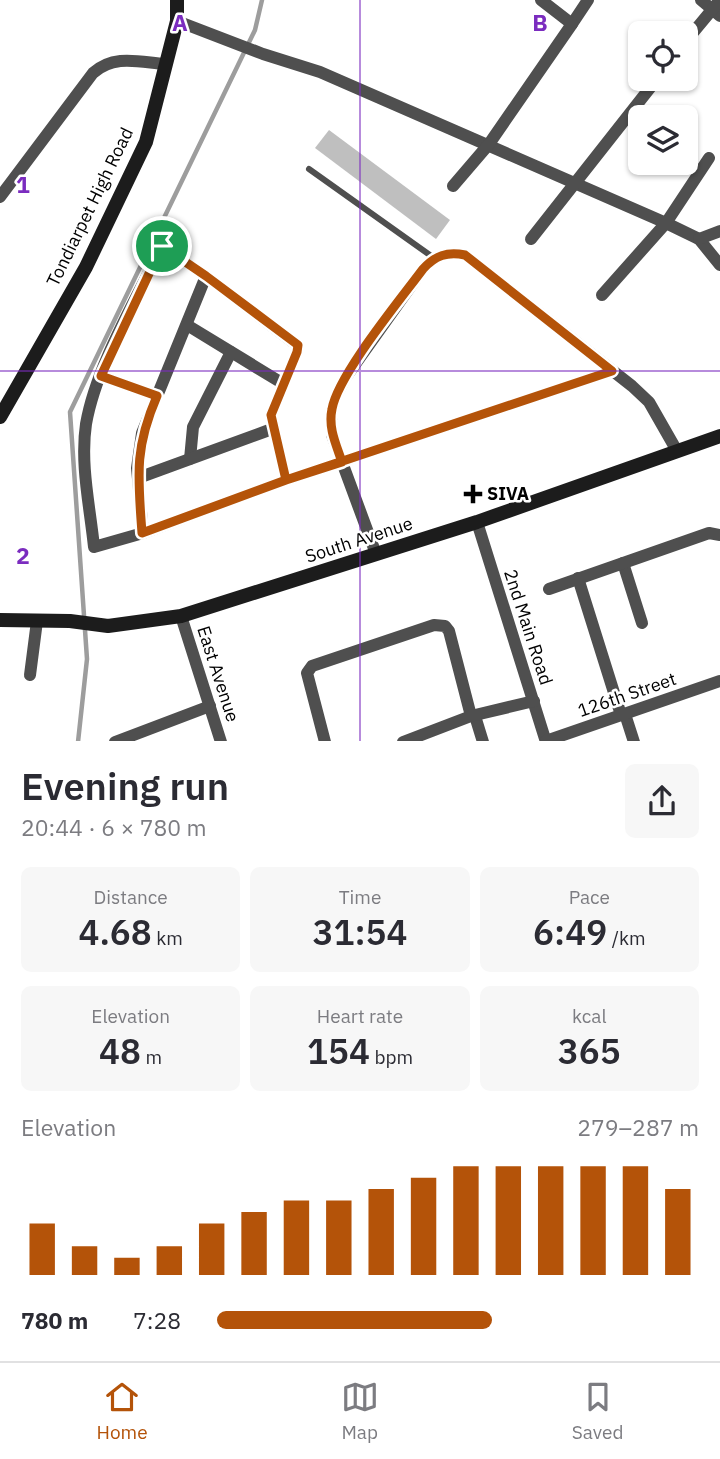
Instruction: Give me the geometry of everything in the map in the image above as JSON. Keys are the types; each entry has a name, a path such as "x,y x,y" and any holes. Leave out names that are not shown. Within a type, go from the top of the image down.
{"street":[{"name":"Tondiarpet High Road","path":"2,408 86,267 145,142 158,102 177,21 177,0"},
{"path":"541,0 572,24"},
{"path":"453,186 489,145 588,0"},
{"path":"698,28 717,8 701,0"},
{"path":"177,21 263,54 320,72 666,223 699,239 720,265"},
{"path":"0,197 93,73 102,65 117,60 165,65"},
{"path":"531,239 648,91"},
{"path":"601,295 666,223 709,158"},
{"path":"699,239 720,231"},
{"path":"286,480 272,429 271,415 298,345 162,246 101,376 86,425 85,456 94,547 142,533 286,480 612,371"},
{"path":"376,554 332,435 332,410 335,398 363,352 433,258 455,253 465,255 612,371 649,402 677,452"},
{"path":"142,533 138,478 142,433 206,276"},
{"path":"187,325 282,383"},
{"path":"190,459 193,427 231,352"},
{"path":"101,376 157,396"},
{"path":"138,478 272,429"},
{"name":"South Avenue","path":"0,620 70,621 108,626 181,616 477,522 720,436"},
{"name":"2nd Main Road","path":"477,522 546,741"},
{"path":"549,589 709,533 720,535"},
{"path":"623,563 642,623"},
{"path":"578,578 634,741"},
{"name":"East Avenue","path":"181,616 221,741"},
{"path":"30,675 37,621"},
{"path":"325,741 309,686 307,673 312,666 439,624 449,631 473,716 483,741"},
{"name":"126th Street","path":"546,741 720,681"},
{"path":"403,741 426,738 473,716 534,701"},
{"path":"115,741 139,738 210,706"}],"lane":[{"path":"309,169 433,258"}],"building":[{"path":"329,130 450,220 436,239 315,148"}],"waterway":[{"path":"78,741 87,659 70,412 255,30 262,0"}],"place":[{"name":"SIVA","path":"473,494"}],"route":[{"path":"162,246 101,376 157,396 142,433 137,468 142,533 342,462 332,435 331,421 335,398 363,352 423,269 433,258 444,254 465,255 612,371 342,462 286,480 272,429 271,415 298,345 162,246"}]}
